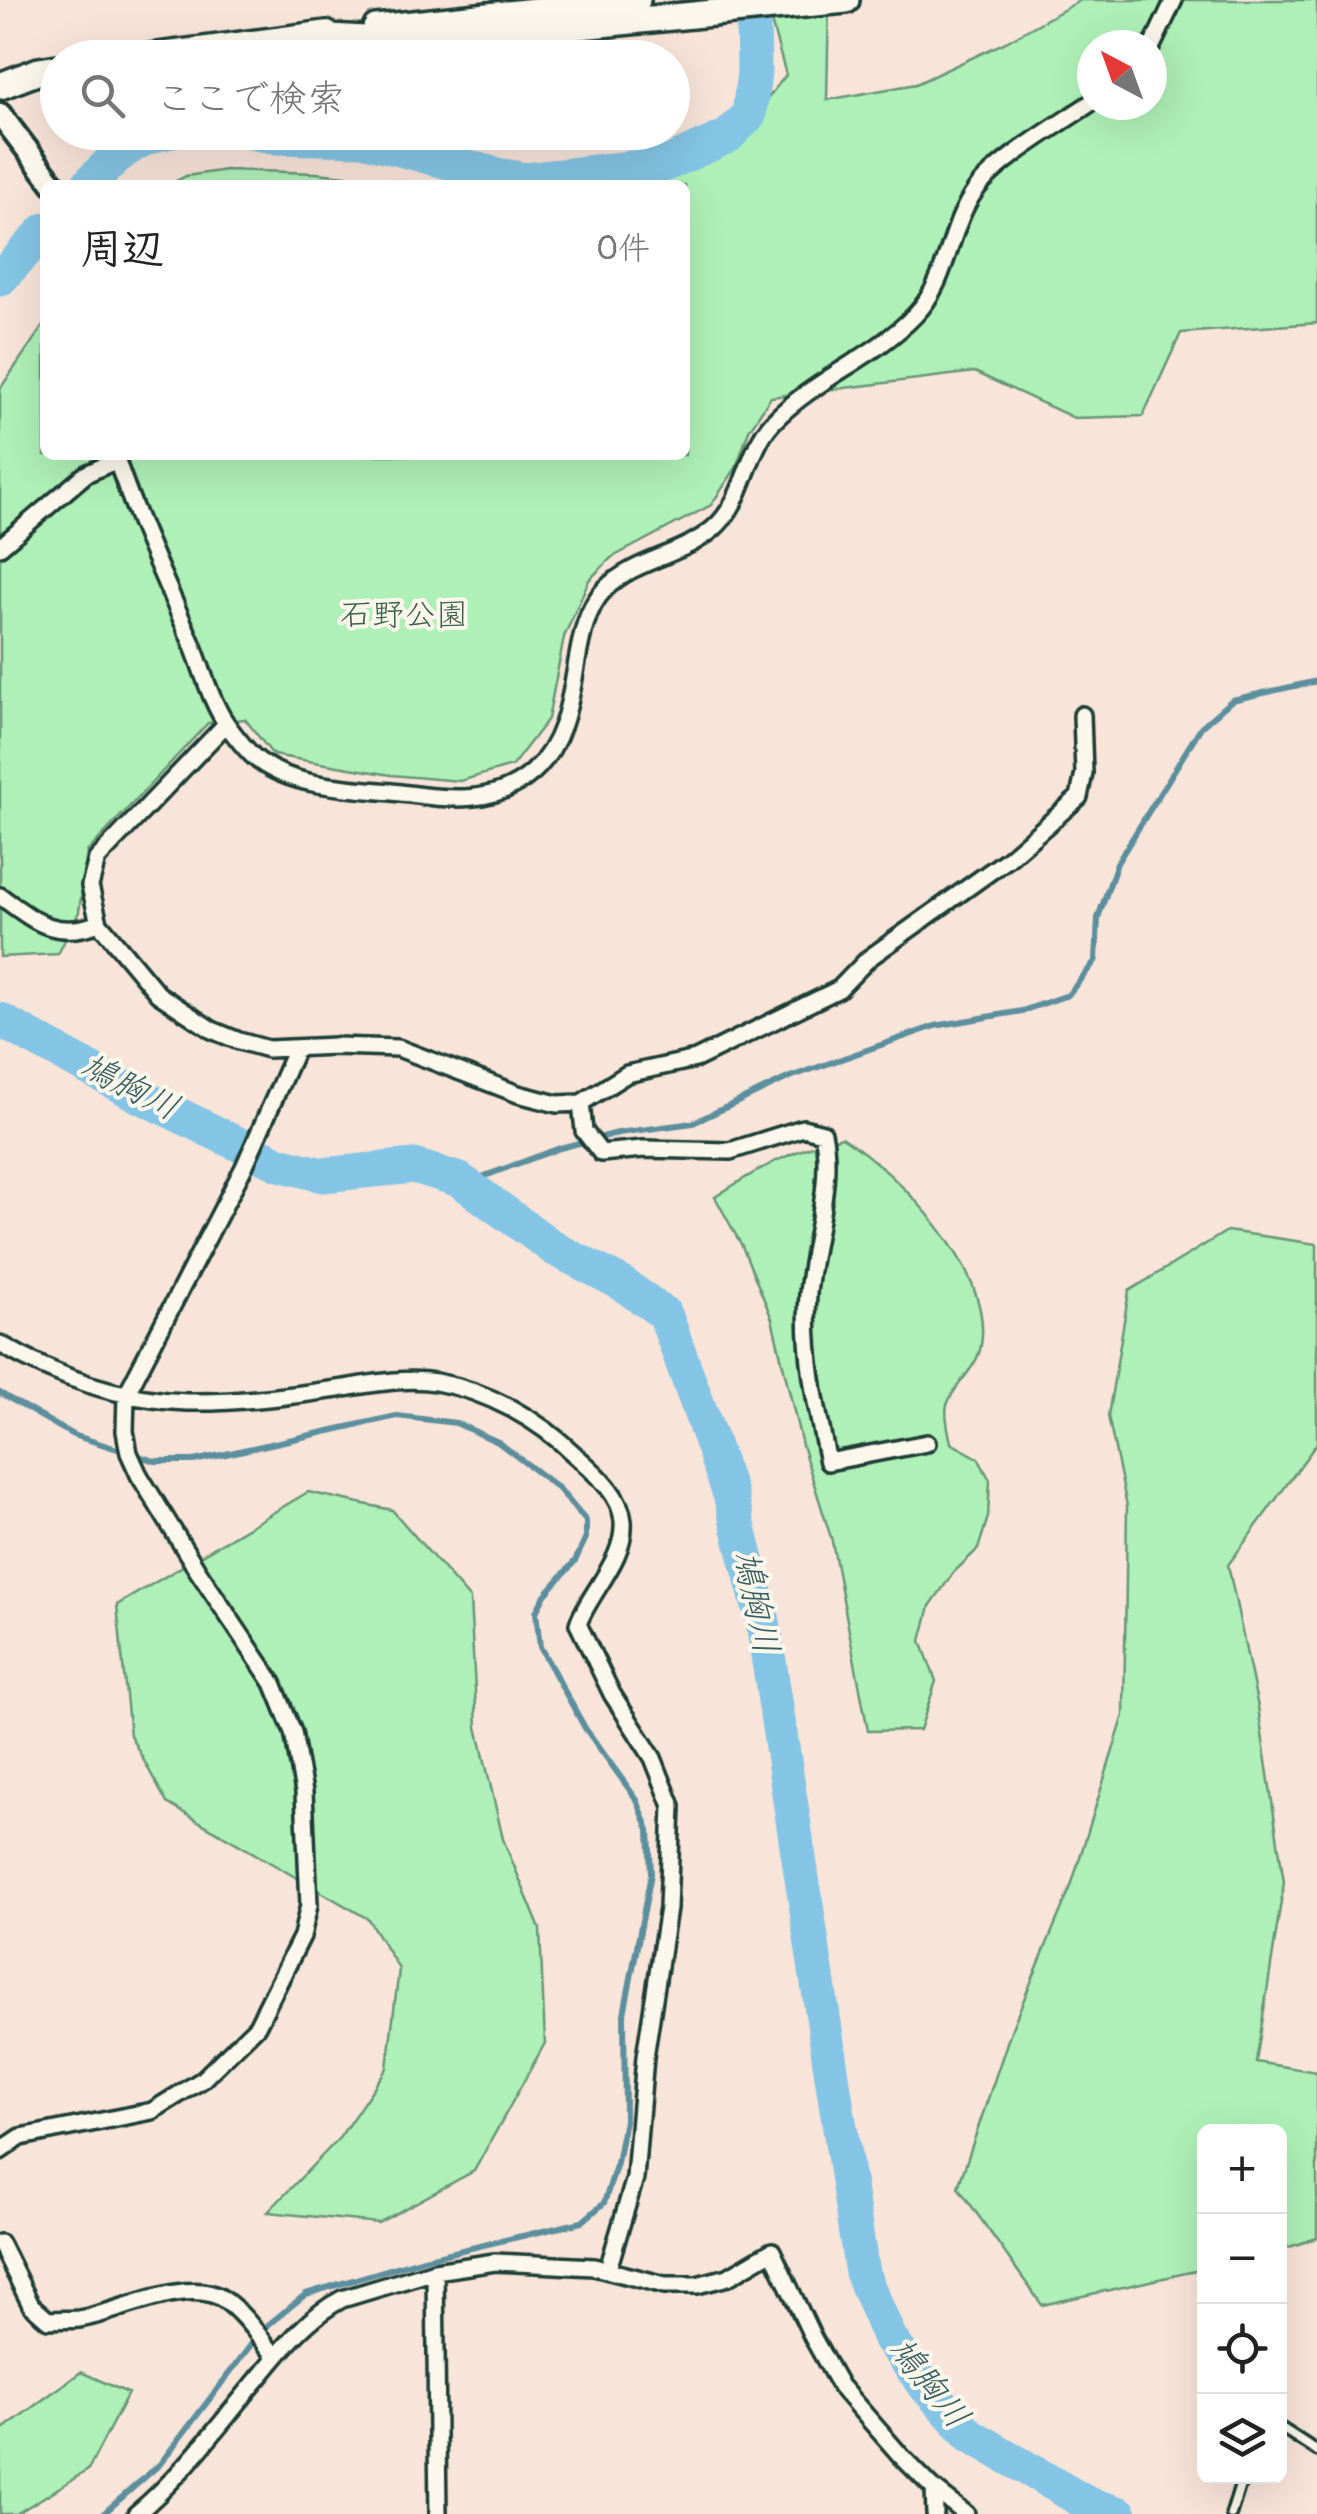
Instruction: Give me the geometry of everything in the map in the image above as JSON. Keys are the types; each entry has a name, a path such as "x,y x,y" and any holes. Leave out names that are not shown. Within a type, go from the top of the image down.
{"highway":[{"path":"282,40 636,0"},
{"path":"436,40 846,0"},
{"path":"313,36 382,40"},
{"path":"0,86 40,71"}],"street":[{"path":"1160,30 1174,0"},
{"path":"117,460 226,724 258,761 318,784 466,800 507,788 534,771 566,718 589,608 627,572 712,530 729,512 770,425 797,400 916,315 935,288 958,221 976,188 1077,113"},
{"path":"0,114 50,180"},
{"path":"0,547 86,474 112,460"},
{"path":"226,724 97,860 90,886 99,923 158,994 212,1030 239,1042 268,1049 398,1048 518,1094 557,1104 581,1103 627,1074 696,1059 839,989 869,958 1008,859 1079,798 1084,774 1082,714"},
{"path":"0,896 48,928 78,931 99,923"},
{"path":"0,2151 21,2137 152,2111 202,2080 256,2026 302,1936 309,1905 304,1792 293,1732 273,1682 139,1475 125,1431 126,1395 244,1167 296,1049"},
{"path":"581,1103 584,1132 601,1154 643,1150 730,1151 803,1128 823,1133 828,1157 814,1242 807,1344 828,1462 927,1442"},
{"path":"0,1344 58,1374 126,1395 188,1402 292,1395 378,1383 434,1382 514,1410 552,1432 591,1469 617,1501 623,1522 617,1554 578,1624 612,1694 653,1758 672,1806 668,1908 645,2057 635,2178 608,2269"},
{"path":"0,2243 31,2306 48,2320 79,2319 182,2292 206,2292 238,2312 276,2357"},
{"path":"136,2514 181,2470 276,2357 329,2306 435,2271 495,2262 608,2269 665,2284 697,2285 728,2277 772,2251 812,2338 840,2386 934,2489 966,2514"},
{"path":"435,2271 438,2514"},
{"path":"934,2489 935,2514"}],"lane":[{"path":"1287,2432 1317,2451"},
{"path":"1231,2514 1240,2484"}],"green space":[{"name":"石野公園","path":"765,0 829,0 827,100 916,84 1006,42 1081,0 1317,0 1317,323 1181,333 1143,416 1074,418 975,372 771,397 749,430 736,468 711,505 611,558 589,580 564,637 548,719 512,766 460,781 391,775 273,755 245,719 208,723 87,852 79,912 58,954 0,957 0,389 40,330 40,460 690,460 690,180 668,180 755,114 786,75"},
{"path":"226,170 387,180 178,180"},
{"path":"842,1137 890,1175 938,1227 973,1286 981,1316 979,1353 950,1397 946,1414 951,1443 978,1458 990,1480 988,1517 978,1549 954,1572 930,1606 921,1641 936,1681 920,1730 868,1731 832,1541 802,1445 772,1319 742,1246 715,1197 776,1161"},
{"path":"1227,1231 1317,1244 1317,1443 1228,1565 1258,1707 1284,1882 1256,2062 1317,2072 1317,2238 1287,2248 1287,2124 1197,2124 1197,2271 1042,2305 958,2187 1012,2028 1071,1886 1124,1715 1127,1506 1108,1416 1129,1291"},
{"path":"308,1492 392,1510 470,1599 477,1727 503,1839 540,1929 545,2043 474,2171 378,2223 268,2212 340,2137 387,2068 399,1969 368,1919 167,1803 130,1735 117,1605"},
{"path":"81,2372 128,2393 88,2470 16,2514 0,2514 0,2431"}],"waterway":[{"name":"鳩胸川","path":"526,180 666,164 728,136 749,115 754,72 753,20 747,0"},
{"name":"鳩胸川","path":"93,180 127,150"},
{"name":"鳩胸川","path":"404,150 526,180"},
{"name":"鳩胸川","path":"0,279 40,235"},
{"path":"460,1180 482,1177 560,1148 618,1133 693,1123 790,1077 935,1026 1022,1011 1068,995 1096,960 1098,918 1117,863 1201,727 1232,700 1317,681"},
{"name":"鳩胸川","path":"0,1020 134,1093 279,1164 323,1175 414,1166 460,1180 555,1249 621,1283 665,1314 730,1494 763,1622 862,2273 890,2339 970,2435 1088,2504 1120,2514"},
{"path":"0,1393 73,1435 155,1461 194,1461 397,1416 456,1423 498,1442 558,1488 586,1521 586,1538 575,1561 545,1595 536,1612 540,1647 585,1728 637,1800 649,1830 651,1874 624,2014 625,2120 604,2203 582,2222 424,2259 306,2294 263,2329 160,2464 103,2514"}]}
